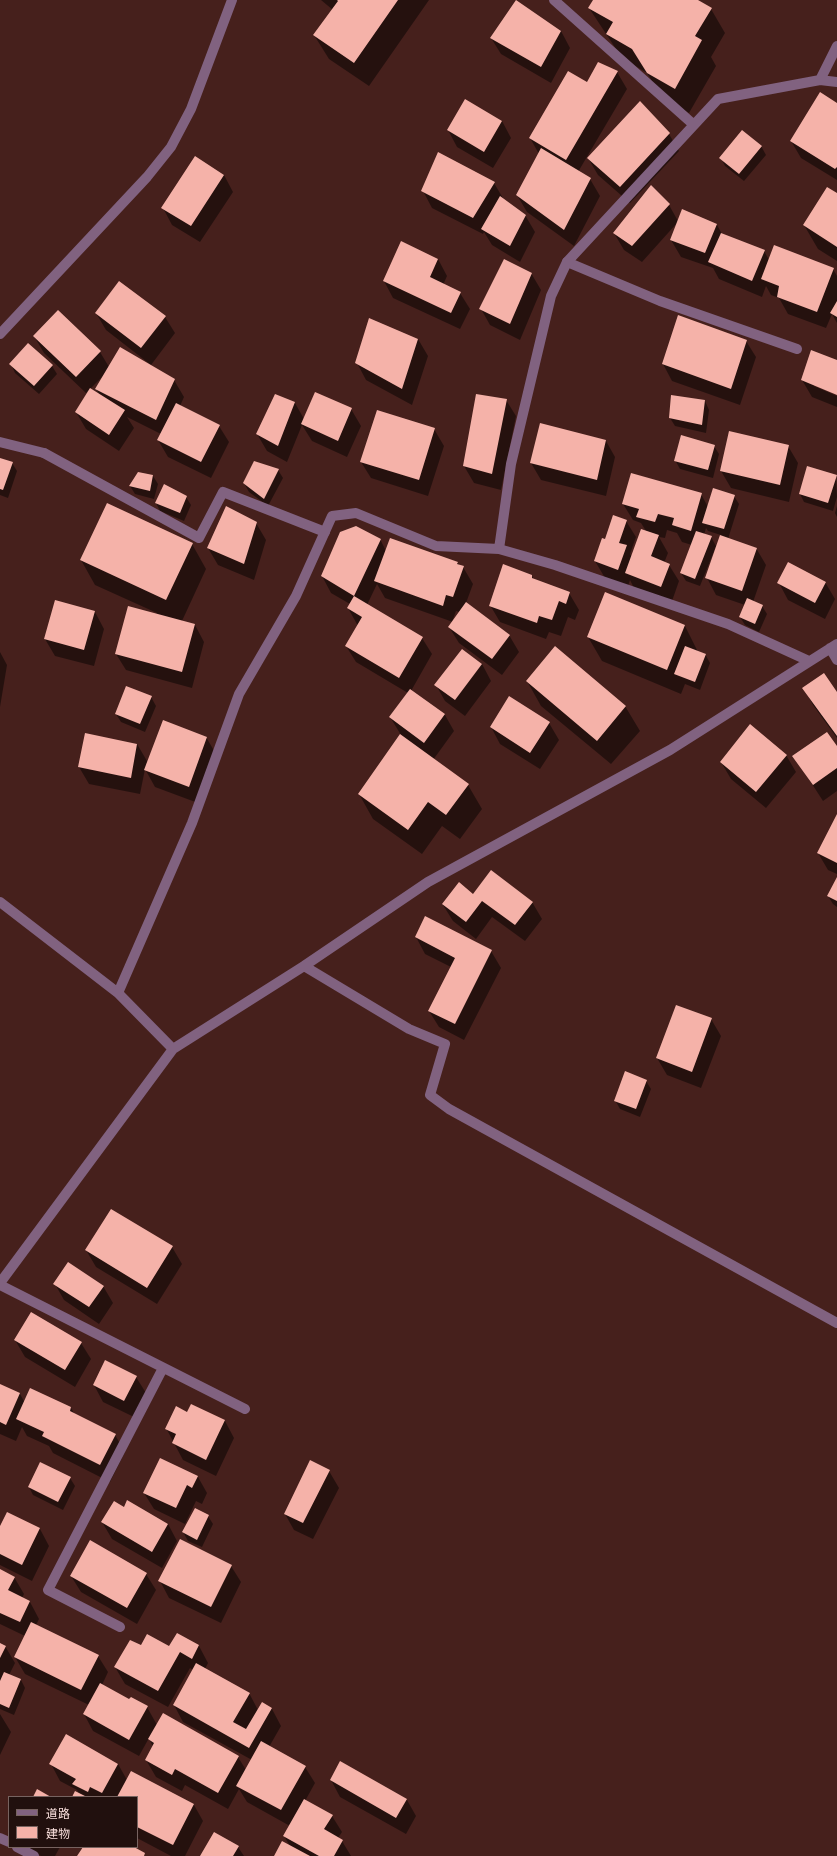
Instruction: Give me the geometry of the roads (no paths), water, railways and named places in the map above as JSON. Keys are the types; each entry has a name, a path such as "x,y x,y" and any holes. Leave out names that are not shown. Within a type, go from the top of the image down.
{"street":[{"path":"0,334 147,177 171,147 191,109 232,0"},
{"path":"554,0 694,125"},
{"path":"820,80 837,46"},
{"path":"499,549 511,464 551,296 567,262 718,99 820,80 837,82"},
{"path":"567,262 660,301 797,349"},
{"path":"0,442 44,453 199,538 223,492 325,532"},
{"path":"118,993 192,823 239,694 296,596 332,516 356,512 436,546 499,549 615,584 728,624 809,661"},
{"path":"245,1409 0,1284 173,1049 304,966 428,882 670,750 834,646 837,660"},
{"path":"0,902 118,993 173,1049"},
{"path":"304,966 409,1029 446,1044 430,1095 449,1109 837,1323"},
{"path":"120,1627 48,1590 163,1368"},
{"path":"19,1848 34,1856"}]}
